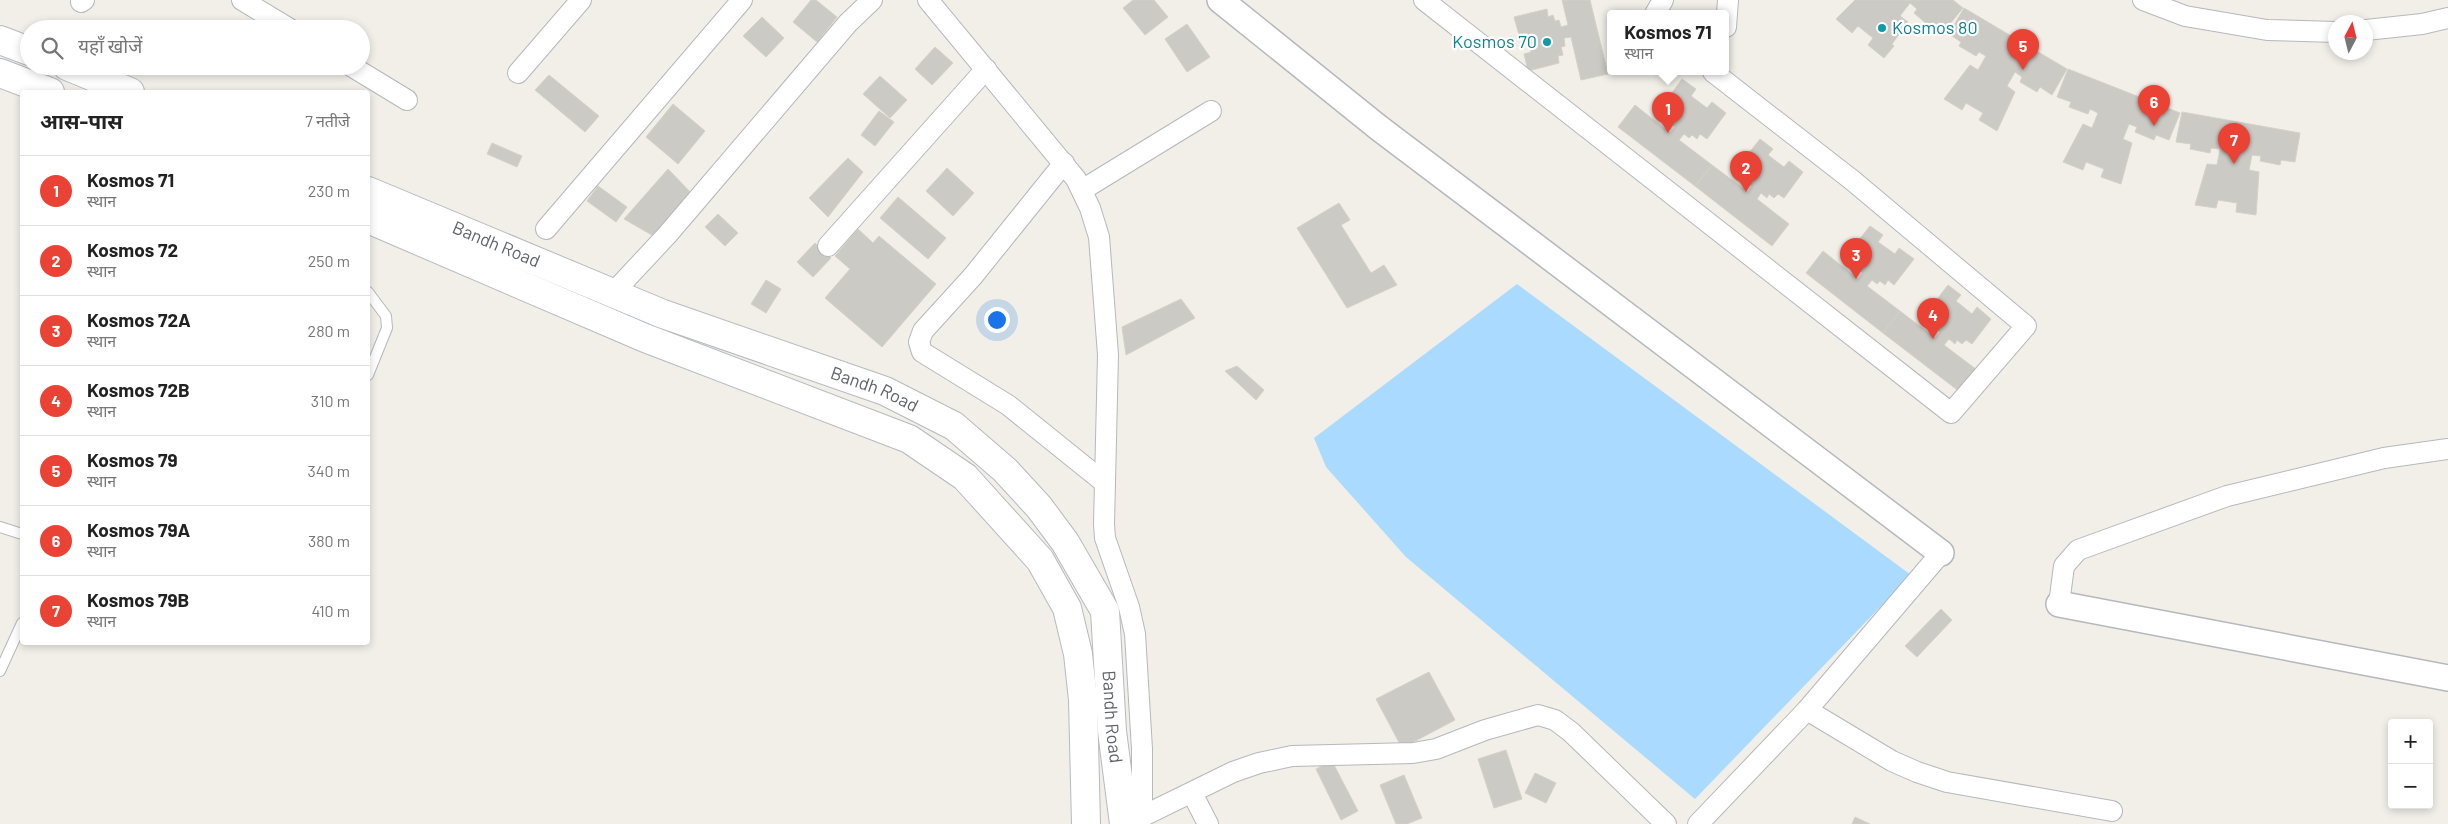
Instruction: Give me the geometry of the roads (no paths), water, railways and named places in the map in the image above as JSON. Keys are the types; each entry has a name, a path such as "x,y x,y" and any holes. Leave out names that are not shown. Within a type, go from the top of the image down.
{"main road":[{"path":"0,40 20,48"},
{"path":"0,73 45,90"},
{"path":"89,75 125,90"},
{"name":"Bandh Road","path":"370,192 663,314 885,391 954,426 1005,470 1039,507 1065,542 1105,611 1112,731 1131,822"},
{"name":"Bandh Road","path":"370,220 645,338 909,439 965,477 1040,560 1067,608 1078,654 1082,700 1086,824"}],"street":[{"path":"242,0 275,20"},
{"path":"518,73 581,0"},
{"path":"546,229 742,0"},
{"path":"612,293 668,234 848,23 872,0"},
{"path":"928,0 1076,178 1099,237 1108,356 1105,538 1129,607 1138,654 1131,822 1233,772 1259,763 1292,756 1413,753 1436,749 1519,718 1538,715 1555,720 1571,732 1666,824"},
{"path":"1220,0 1379,128 1941,553 1807,710 1698,824"},
{"path":"1424,0 1951,413 2026,326 1852,180 1719,75"},
{"path":"2144,0 2185,16 2258,28 2328,32"},
{"path":"2373,29 2422,24 2448,18"},
{"path":"828,246 986,70"},
{"path":"366,75 407,100"},
{"path":"1082,190 1212,111"},
{"path":"1064,163 973,276 923,331 919,342 922,352 935,362 1008,406 1105,483"},
{"path":"2448,449 2384,458 2227,496 2078,550 2064,566 2059,604 2448,678"},
{"path":"1807,710 1892,761 1947,782 2112,811"},
{"path":"1192,793 1208,824"}],"lane":[{"path":"370,295 386,316 387,328 370,371"},
{"path":"0,527 20,533"},
{"path":"0,671 20,627"}],"water":[{"path":"1517,284 1911,575 1695,799 1406,557 1326,467 1314,438"}],"place":[{"name":"Kosmos 80","path":"1882,28"},
{"name":"Kosmos 70","path":"1547,42"},
{"name":"Kosmos 79","path":"2023,70"},
{"name":"Kosmos 79A","path":"2154,126"},
{"name":"Kosmos 71","path":"1668,133"},
{"name":"Kosmos 79B","path":"2234,164"},
{"name":"Kosmos 72","path":"1746,192"},
{"name":"Kosmos 72A","path":"1856,279"},
{"name":"Kosmos 72B","path":"1933,339"}]}
